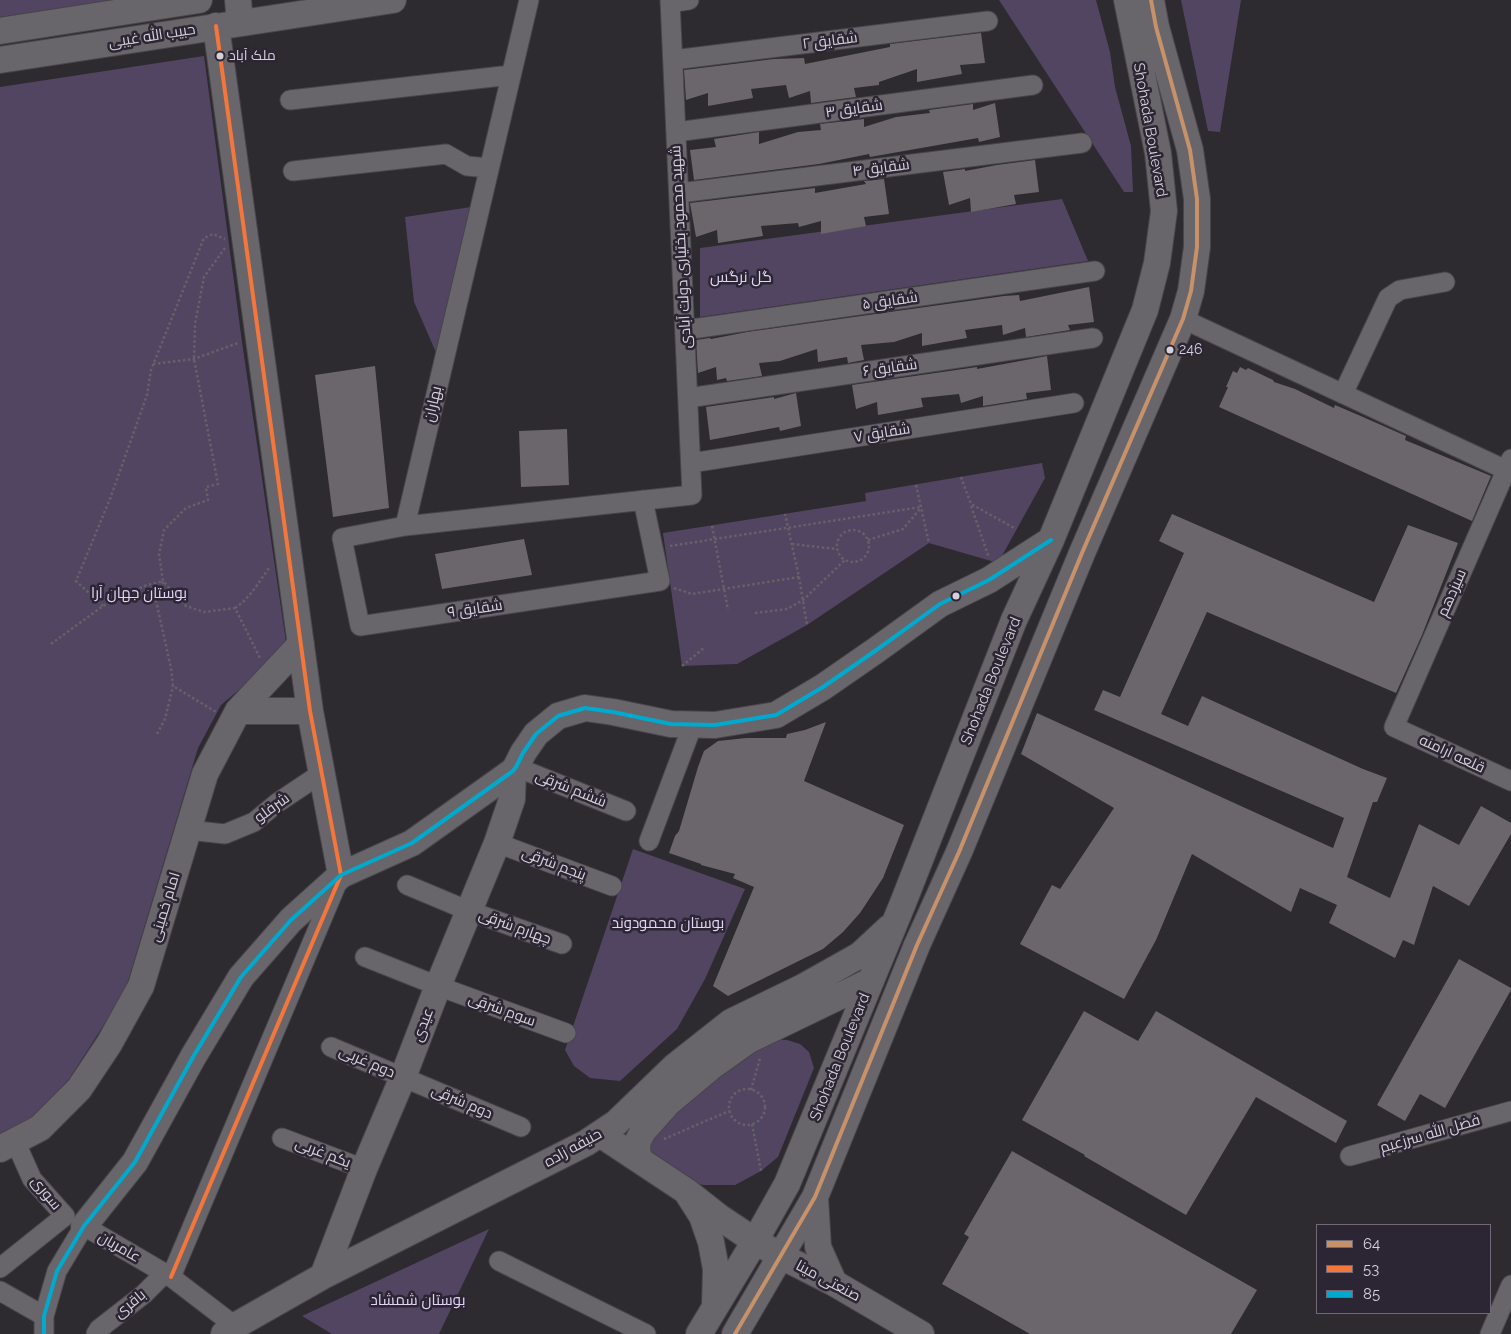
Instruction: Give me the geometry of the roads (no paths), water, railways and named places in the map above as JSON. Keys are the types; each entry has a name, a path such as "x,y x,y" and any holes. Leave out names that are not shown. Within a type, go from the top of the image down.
{"street":[{"name":"حبیب الله غیبی","path":"0,31 199,0"},
{"name":"حبیب الله غیبی","path":"0,60 231,16 393,0"},
{"name":"بهاران","path":"405,526 529,0"},
{"name":"Shohada Boulevard","path":"735,1334 815,1198 1082,552 1183,319 1191,290 1196,246 1197,199 1190,150 1156,27 1151,0"},
{"path":"1156,27 1158,0"},
{"name":"شهید محمود بختیاری دولت آبادی","path":"643,500 692,495 673,60 677,1"},
{"name":"Shohada Boulevard","path":"699,1334 787,1184 895,922 1014,620 1051,540 1145,310 1157,262 1164,211 1158,153 1125,6"},
{"path":"168,1275 340,875 310,711 301,644 231,16"},
{"name":"شقایق ۲","path":"673,60 988,22"},
{"path":"290,100 511,75"},
{"name":"شقایق ۳","path":"676,132 1033,85"},
{"name":"شقایق ۴","path":"679,193 1082,143"},
{"path":"293,171 446,154 467,166 489,168"},
{"name":"شقایق ۵","path":"685,330 1096,272"},
{"path":"1343,394 1388,298 1400,290 1445,282"},
{"path":"1183,319 1343,394 1509,464"},
{"name":"شقایق ۶","path":"688,398 1093,338"},
{"name":"شقایق ۷","path":"691,463 1074,403"},
{"name":"سیزدهم","path":"1394,728 1509,464"},
{"path":"405,526 643,500"},
{"name":"شقایق ۹","path":"405,526 342,538 360,626 660,581 643,500"},
{"path":"514,769 536,734 558,716 585,708 671,724 715,725 776,715 823,687 990,571 1051,540 1082,552"},
{"path":"990,571 1011,600 1014,620"},
{"name":"امام خمینی","path":"8,1145 40,1128 79,1089 109,1044 141,986 205,774 227,712 301,644"},
{"path":"227,712 310,711"},
{"path":"650,841 693,724"},
{"name":"قلعه ارامنه","path":"1394,728 1511,781"},
{"name":"ششم شرقی","path":"514,769 626,811"},
{"name":"عیدی","path":"324,1276 364,1169 497,843 512,799 514,769"},
{"name":"عامریان","path":"229,1330 168,1275 74,1221 135,1162 193,1057 241,977 291,920 340,875 412,843 514,769"},
{"name":"شرفلو","path":"188,830 225,834 254,822 277,803 322,772"},
{"name":"پنجم شرقی","path":"497,843 612,886"},
{"name":"چهارم شرقی","path":"407,884 469,910 562,944"},
{"name":"حنیفه زاده","path":"229,1330 324,1276 586,1144 616,1123 674,1067 731,1022 803,987 860,955 895,922"},
{"name":"سوم شرقی","path":"365,957 566,1033"},
{"path":"647,1151 637,1143 643,1131 668,1103 711,1067 749,1040 871,981"},
{"name":"دوم غربی","path":"331,1047 403,1077"},
{"name":"دوم شرقی","path":"403,1077 521,1127"},
{"name":"فضل الله سرزعیم","path":"1350,1156 1511,1111"},
{"name":"صنعتی مینا","path":"600,1134 647,1151 686,1191 719,1217 755,1241 834,1283 922,1334"},
{"name":"یکم غربی","path":"282,1138 364,1169"},
{"name":"سوری","path":"8,1145 32,1179 74,1221"},
{"path":"686,1191 702,1216 711,1242 716,1269 715,1306"},
{"path":"815,1198 818,1247 834,1283"},
{"path":"0,1268 74,1221"},
{"path":"0,1291 44,1325 57,1271 74,1221"},
{"path":"498,1261 646,1334"},
{"name":"باقری","path":"96,1334 99,1329 168,1275"},
{"path":"1490,1334 1511,1285"}],"place":[{"name":"ملک آباد","path":"220,56"},
{"name":"246","path":"1170,350"}],"park label":[{"name":"گل نرگس","path":"741,277"},
{"name":"بوستان جهان آرا","path":"139,593"},
{"name":"بوستان محمودوند","path":"668,923"},
{"name":"بوستان شمشاد","path":"418,1300"}]}
